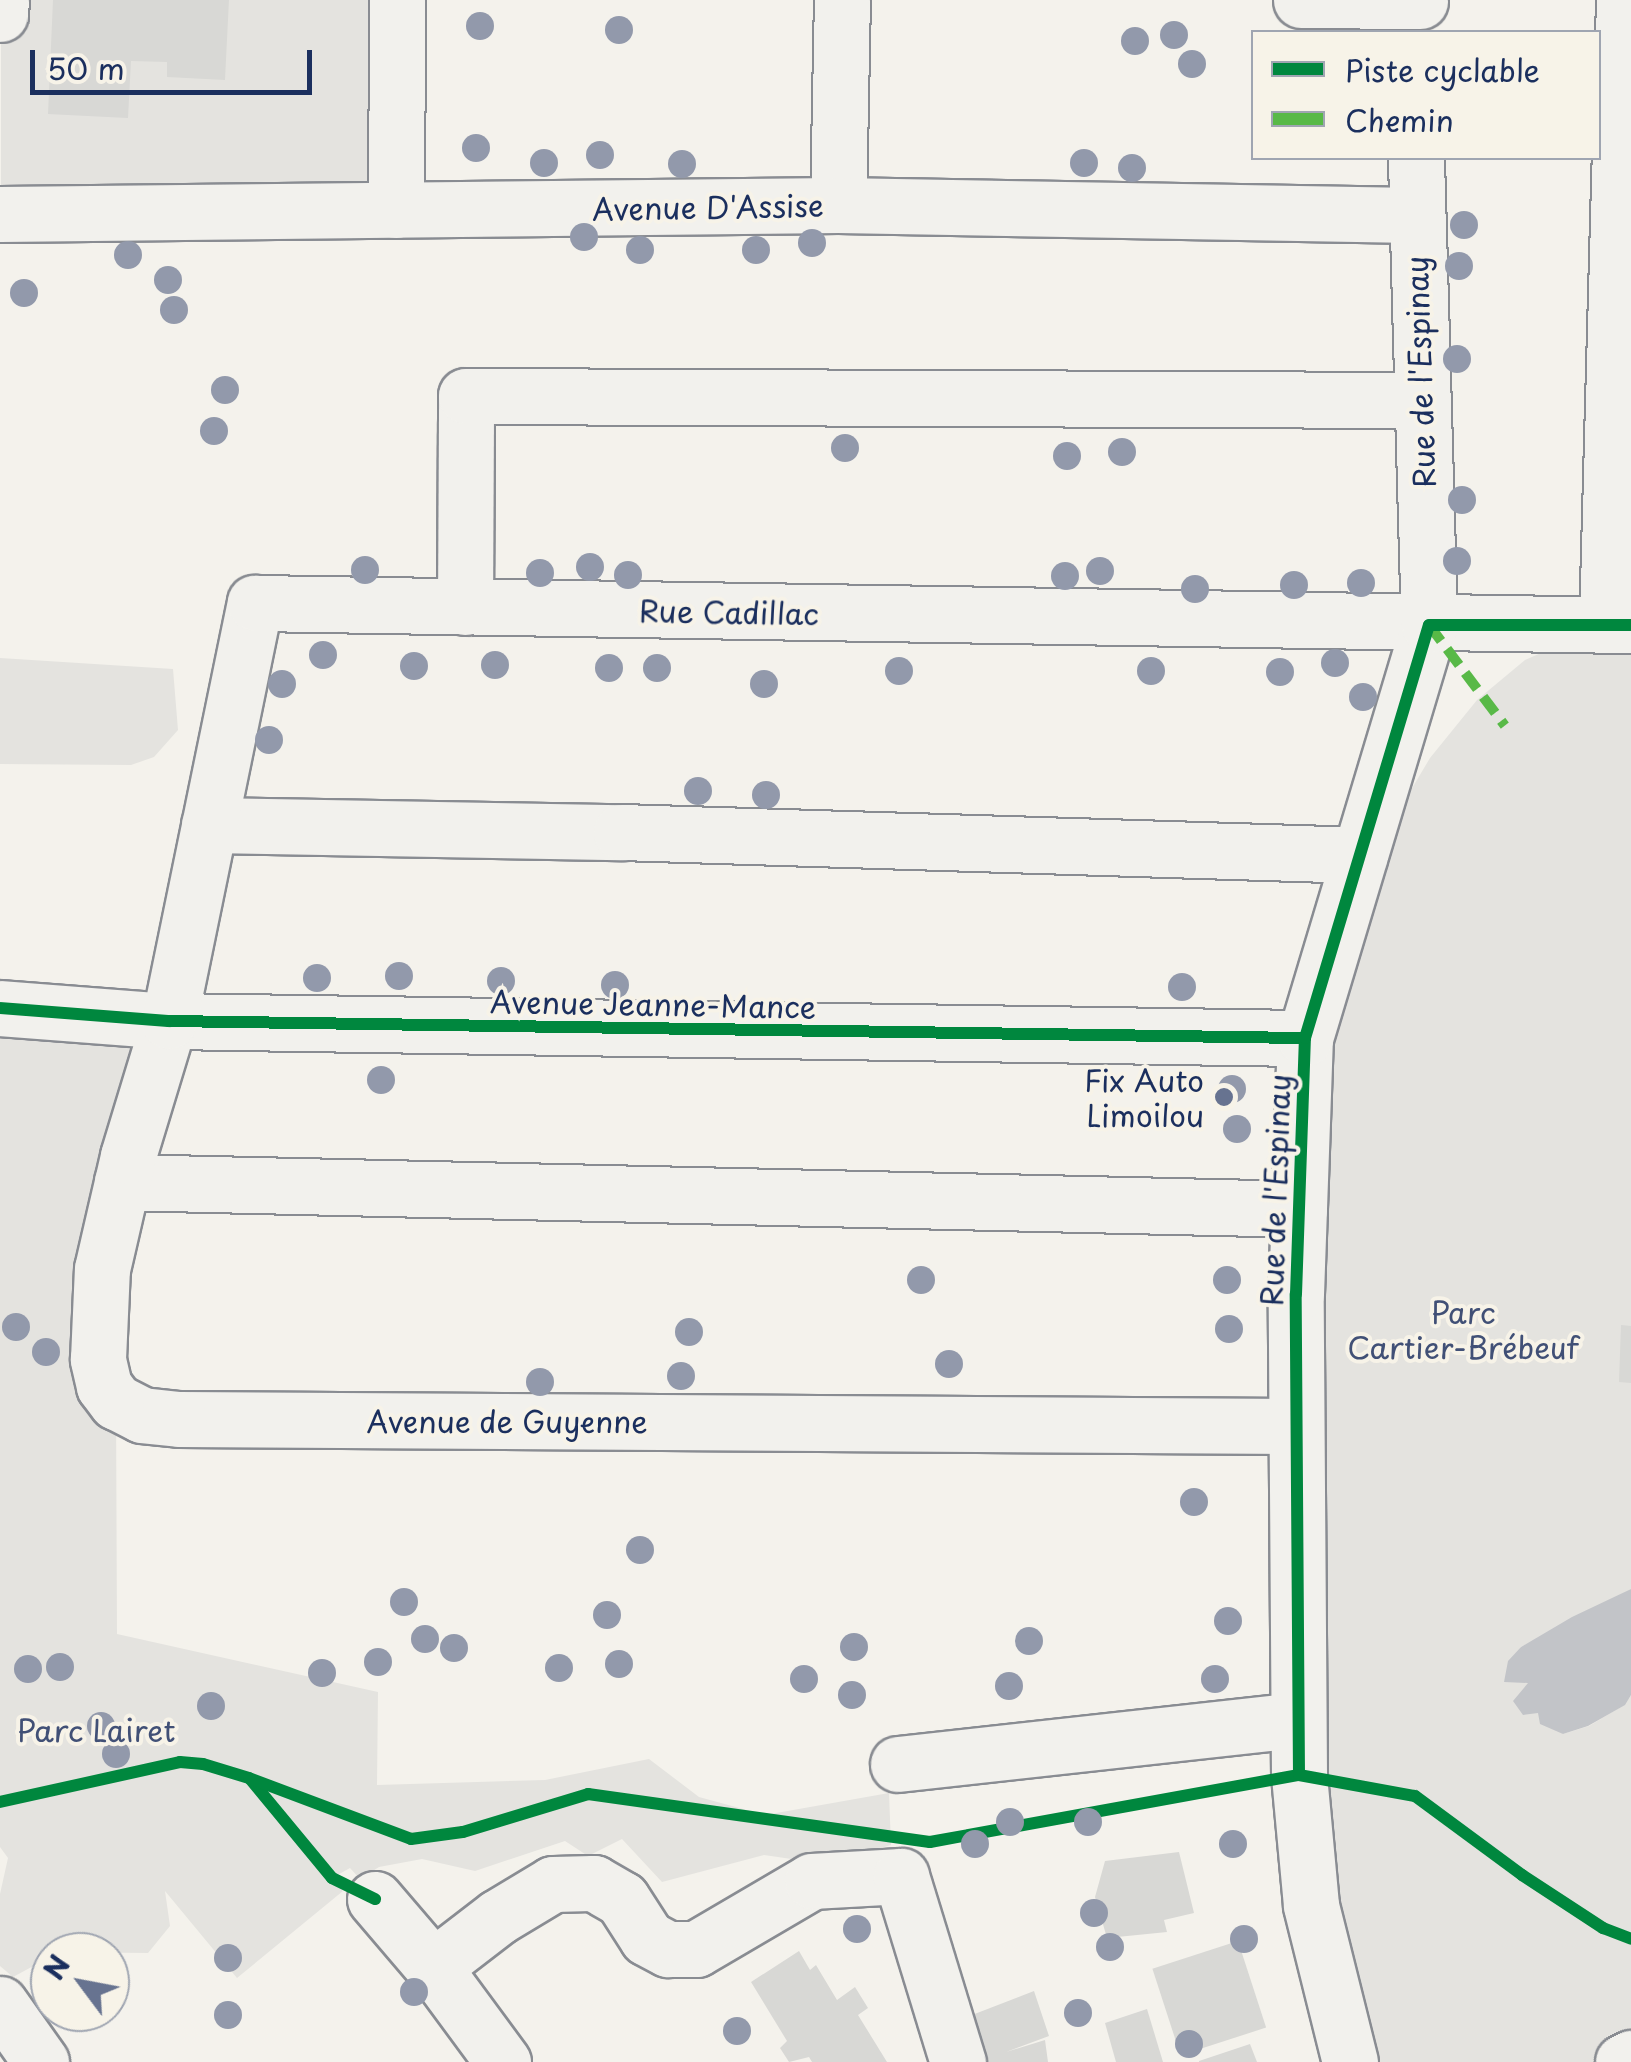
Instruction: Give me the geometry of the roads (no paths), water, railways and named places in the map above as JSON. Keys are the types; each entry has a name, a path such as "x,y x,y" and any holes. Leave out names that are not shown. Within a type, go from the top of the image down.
{"street":[{"path":"0,14 1,0"},
{"path":"396,210 397,0"},
{"path":"838,206 842,0"},
{"path":"1301,0 1420,1 1419,30"},
{"path":"1619,625 1624,0"},
{"name":"Rue de l'Espinay","path":"1350,2062 1312,1905 1297,1720 1295,1426 1299,1209 1306,1038 1428,624 1416,160"},
{"name":"Avenue D'Assise","path":"0,214 838,206 1415,215"},
{"path":"465,607 466,396 1420,400"},
{"name":"Rue Cadillac","path":"169,1022 255,603 1619,625"},
{"path":"209,825 620,832 1360,856"},
{"name":"Avenue Jeanne-Mance","path":"0,1008 169,1022 1306,1038"},
{"name":"Avenue de Guyenne","path":"169,1022 122,1182 102,1270 98,1358 104,1386 116,1402 142,1415 1295,1426"},
{"path":"122,1182 1299,1209"},
{"path":"898,1764 1297,1720"},
{"path":"433,1967 498,1918 553,1884 594,1883 622,1899 647,1938 668,1949 696,1949 812,1881 902,1876 958,2062"},
{"path":"375,1899 433,1967 503,2062"},
{"path":"0,2004 41,2062"},
{"path":"1623,2062 1631,2058"}],"place":[{"name":"Fix Auto Limoilou","path":"1224,1097"}],"park label":[{"name":"Parc Cartier-Brébeuf","path":"1463,1329"},
{"name":"Parc Lairet","path":"96,1730"}]}
